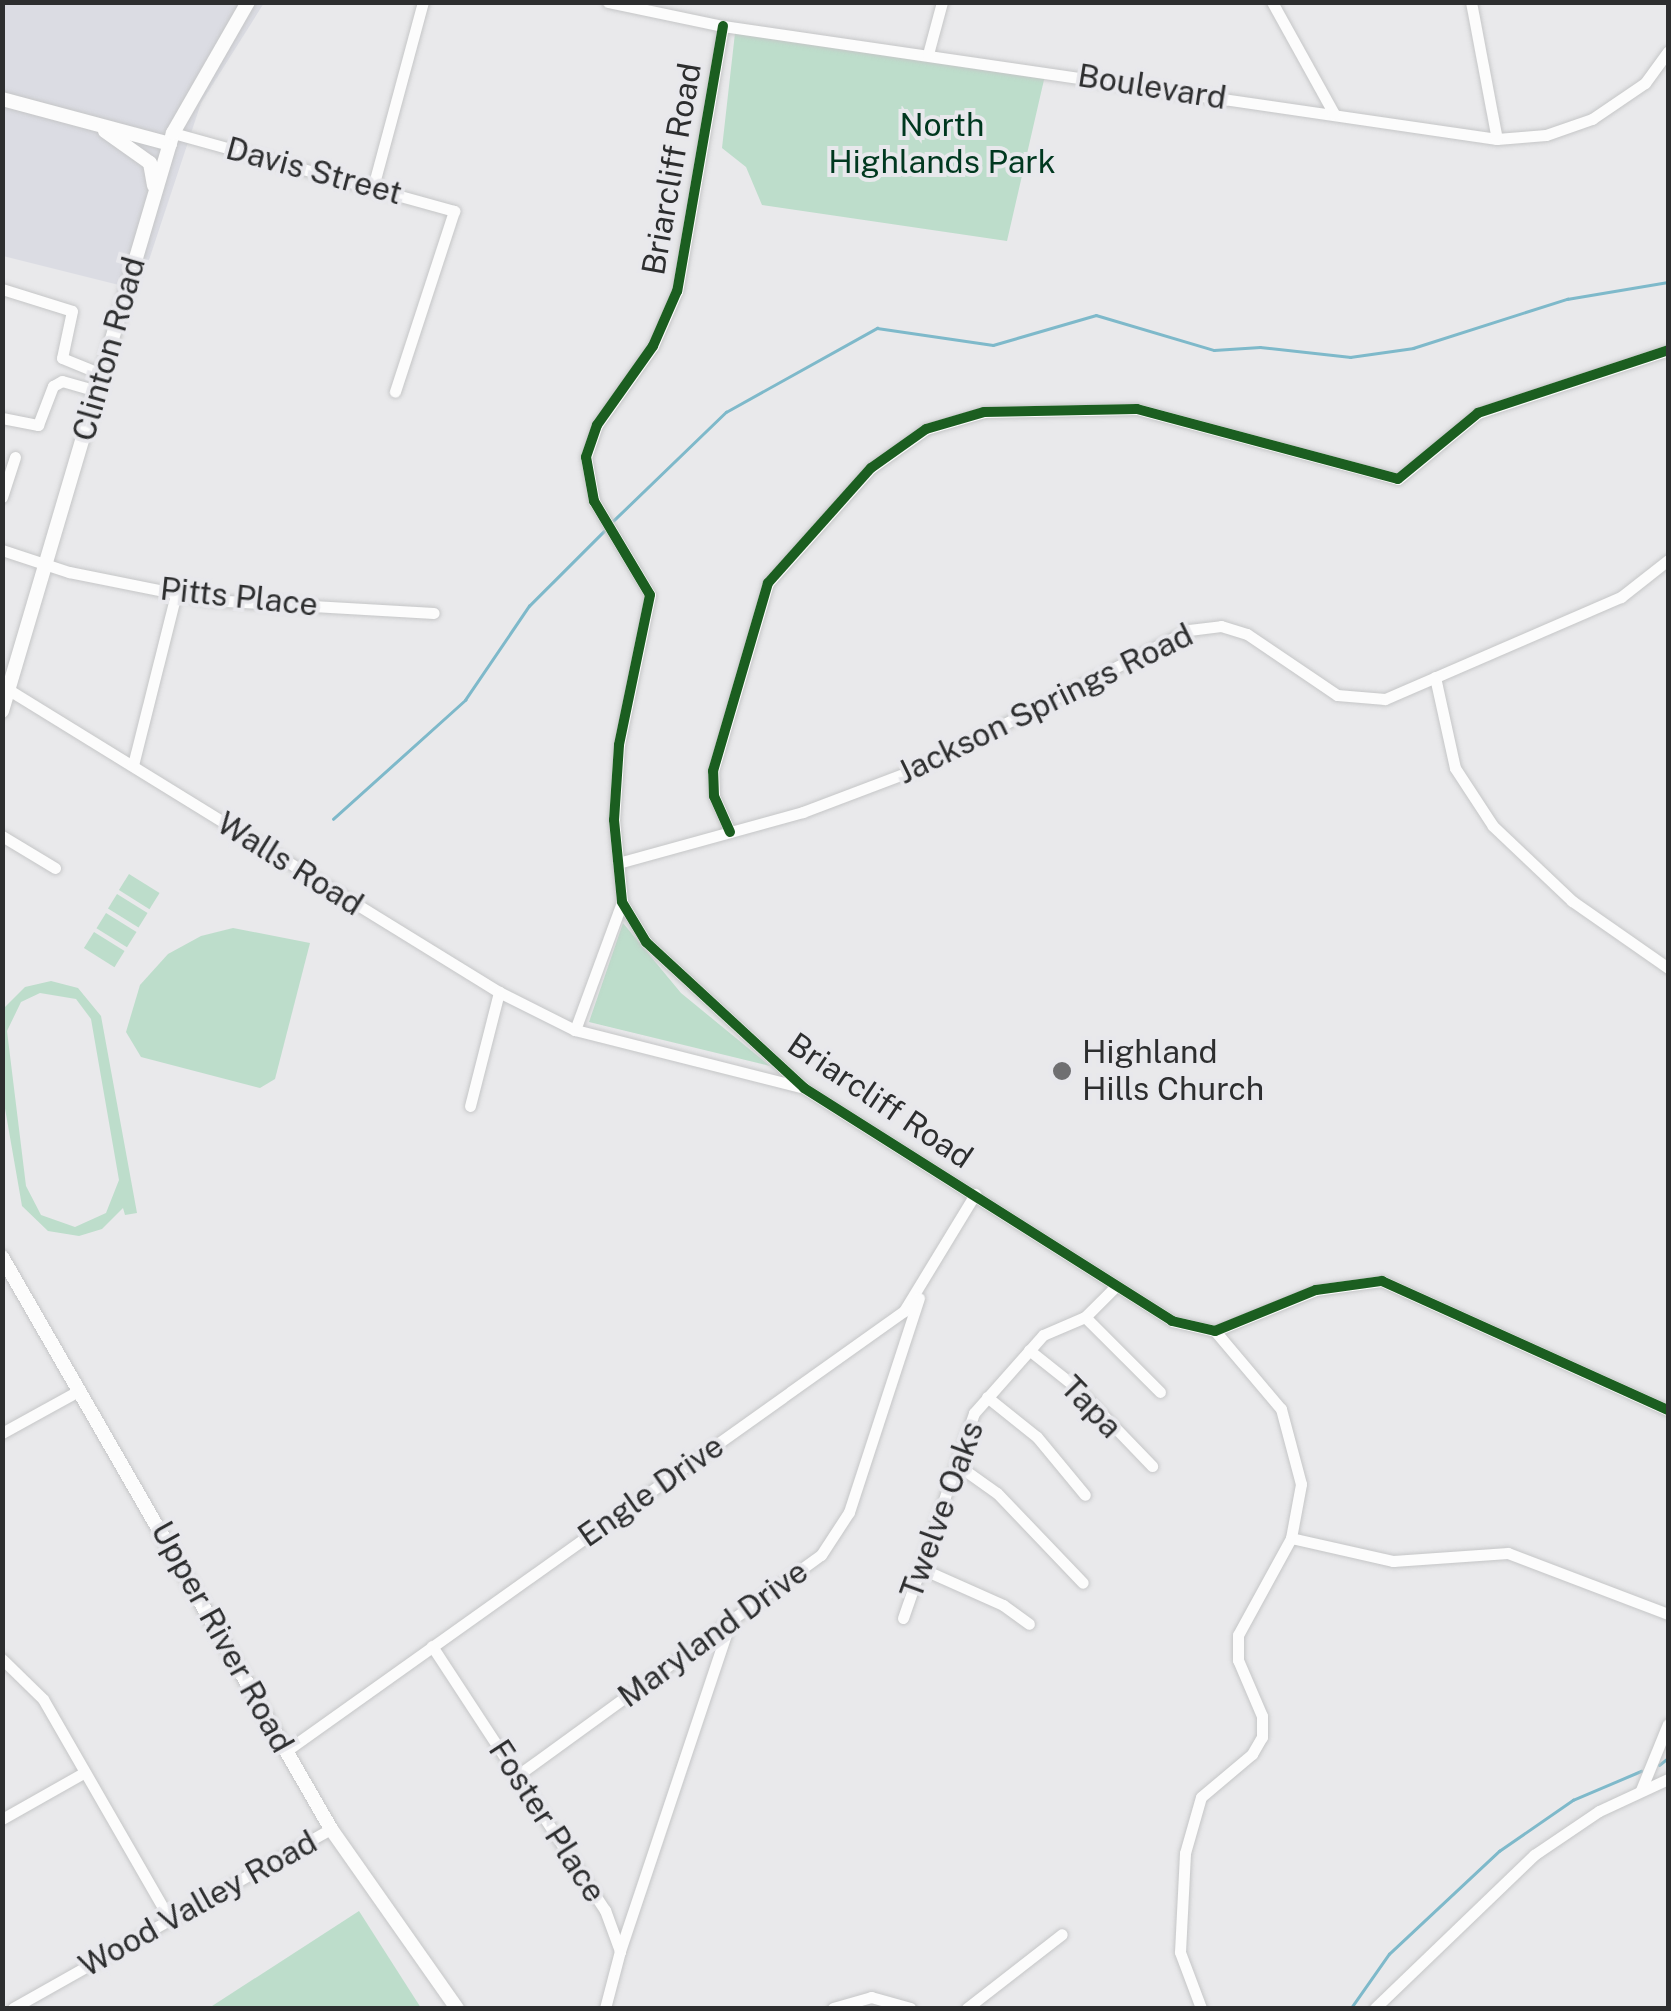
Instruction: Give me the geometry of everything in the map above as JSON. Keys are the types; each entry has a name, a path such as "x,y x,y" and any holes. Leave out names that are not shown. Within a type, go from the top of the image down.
{"street":[{"name":"Clinton Road","path":"2,711 171,138 248,2"},
{"path":"373,187 423,2"},
{"name":"Boulevard","path":"608,2 723,26 1497,139 1577,126 1620,103 1656,71 1668,51"},
{"path":"928,54 942,2"},
{"path":"1272,2 1334,114"},
{"path":"1471,2 1497,139"},
{"name":"Briarcliff Road","path":"723,26 677,291 653,346 597,425 586,457 588,489 647,584 650,610 616,770 622,902 657,956 804,1088 1116,1287 1172,1320 1215,1332"},
{"path":"1656,71 1668,64"},
{"path":"2,99 92,123 171,138"},
{"path":"92,123 150,164 155,190"},
{"name":"Davis Street","path":"171,138 373,187 454,211 394,392"},
{"path":"2,289 72,311 62,358 38,425 2,418"},
{"path":"730,832 714,796 713,770 768,582 872,468 926,429 984,412 1137,409 1398,479 1478,413 1668,350"},
{"path":"62,358 102,374"},
{"path":"53,386 62,381 96,392"},
{"path":"2,497 15,458"},
{"name":"Pitts Place","path":"2,550 46,566 176,594 434,612"},
{"name":"Jackson Springs Road","path":"618,863 730,832 916,770 1161,641 1206,626 1258,638 1320,687 1352,700 1385,699 1622,597 1668,560"},
{"path":"133,766 176,594"},
{"path":"1435,677 1455,768 1493,826 1572,901 1668,968"},
{"name":"Walls Road","path":"9,690 499,992 576,1030 804,1088"},
{"path":"2,836 56,868"},
{"path":"576,1030 622,902"},
{"path":"470,1106 499,992"},
{"name":"Engle Drive","path":"286,1751 904,1311 922,1289 975,1194"},
{"name":"Upper River Road","path":"2,1257 331,1830 457,2008"},
{"path":"1201,2008 1180,1952 1185,1853 1201,1797 1252,1754 1262,1738 1262,1716 1238,1660 1238,1635 1291,1538 1301,1484 1290,1428 1266,1386 1215,1332 1316,1290 1382,1280 1668,1410"},
{"name":"Twelve Oaks","path":"903,1618 974,1413 1046,1333 1085,1317 1116,1287"},
{"name":"Maryland Drive","path":"518,1775 806,1569 840,1532 922,1289"},
{"path":"1085,1317 1160,1392"},
{"name":"Tapa","path":"1028,1350 1078,1388 1152,1466"},
{"path":"2,1433 80,1390"},
{"path":"987,1397 1037,1438 1085,1495"},
{"path":"956,1464 997,1493 1084,1582"},
{"path":"1291,1538 1393,1561 1508,1552 1668,1614"},
{"path":"920,1568 1003,1605 1029,1624"},
{"path":"605,2008 620,1951 730,1624"},
{"name":"Foster Place","path":"432,1646 605,1910 620,1951"},
{"path":"2,1659 27,1676 170,1920"},
{"path":"1641,1790 1668,1724"},
{"path":"2,1820 85,1772"},
{"path":"1374,2008 1534,1855 1641,1790 1668,1779"},
{"name":"Wood Valley Road","path":"13,2008 331,1830"},
{"path":"967,2008 1062,1934"},
{"path":"834,2008 870,1997 910,2008"}],"shaded area":[{"path":"3,3 264,3 201,103 139,290 3,256"}],"green space":[{"name":"North Highlands Park","path":"735,33 1046,71 1007,241 762,205 746,167 722,148"},
{"path":"129,874 160,893 149,909 119,890"},
{"path":"117,894 148,913 139,927 108,908"},
{"path":"106,913 137,932 127,947 96,928"},
{"path":"623,923 681,993 770,1066 589,1022"},
{"path":"233,928 310,943 275,1079 260,1088 141,1057 126,1032 140,985 168,954 201,936"},
{"path":"94,932 125,951 114,967 84,948"},
{"path":"51,981 78,988 101,1016 137,1213 125,1215 123,1208 102,1229 79,1236 48,1231 22,1206 3,1097 3,1009 25,987","holes":["40,993 76,999 91,1019 119,1180 106,1213 75,1227 41,1215 26,1186 7,1031 21,1002"]},
{"path":"359,1911 421,2008 209,2008"}],"waterway":[{"path":"613,521 726,412 877,328 993,345 1096,315 1214,350 1260,347 1350,357 1413,348 1567,299 1668,282"},
{"path":"333,819 465,700 529,606 604,531"},
{"path":"1659,1765 1668,1758"},
{"path":"1351,2008 1389,1954 1499,1851 1573,1800 1641,1771"}],"cycle path":[{"path":"723,26 677,291 653,346 597,425 586,457 594,501 650,595 619,745 614,820 622,902 646,942 804,1088 1172,1321 1215,1331 1316,1290 1382,1281 1668,1410"},
{"path":"730,832 714,796 713,771 768,583 871,468 926,429 984,412 1137,409 1398,479 1478,413 1668,350"}],"place":[{"name":"Highland Hills Church","path":"1062,1071"}]}
